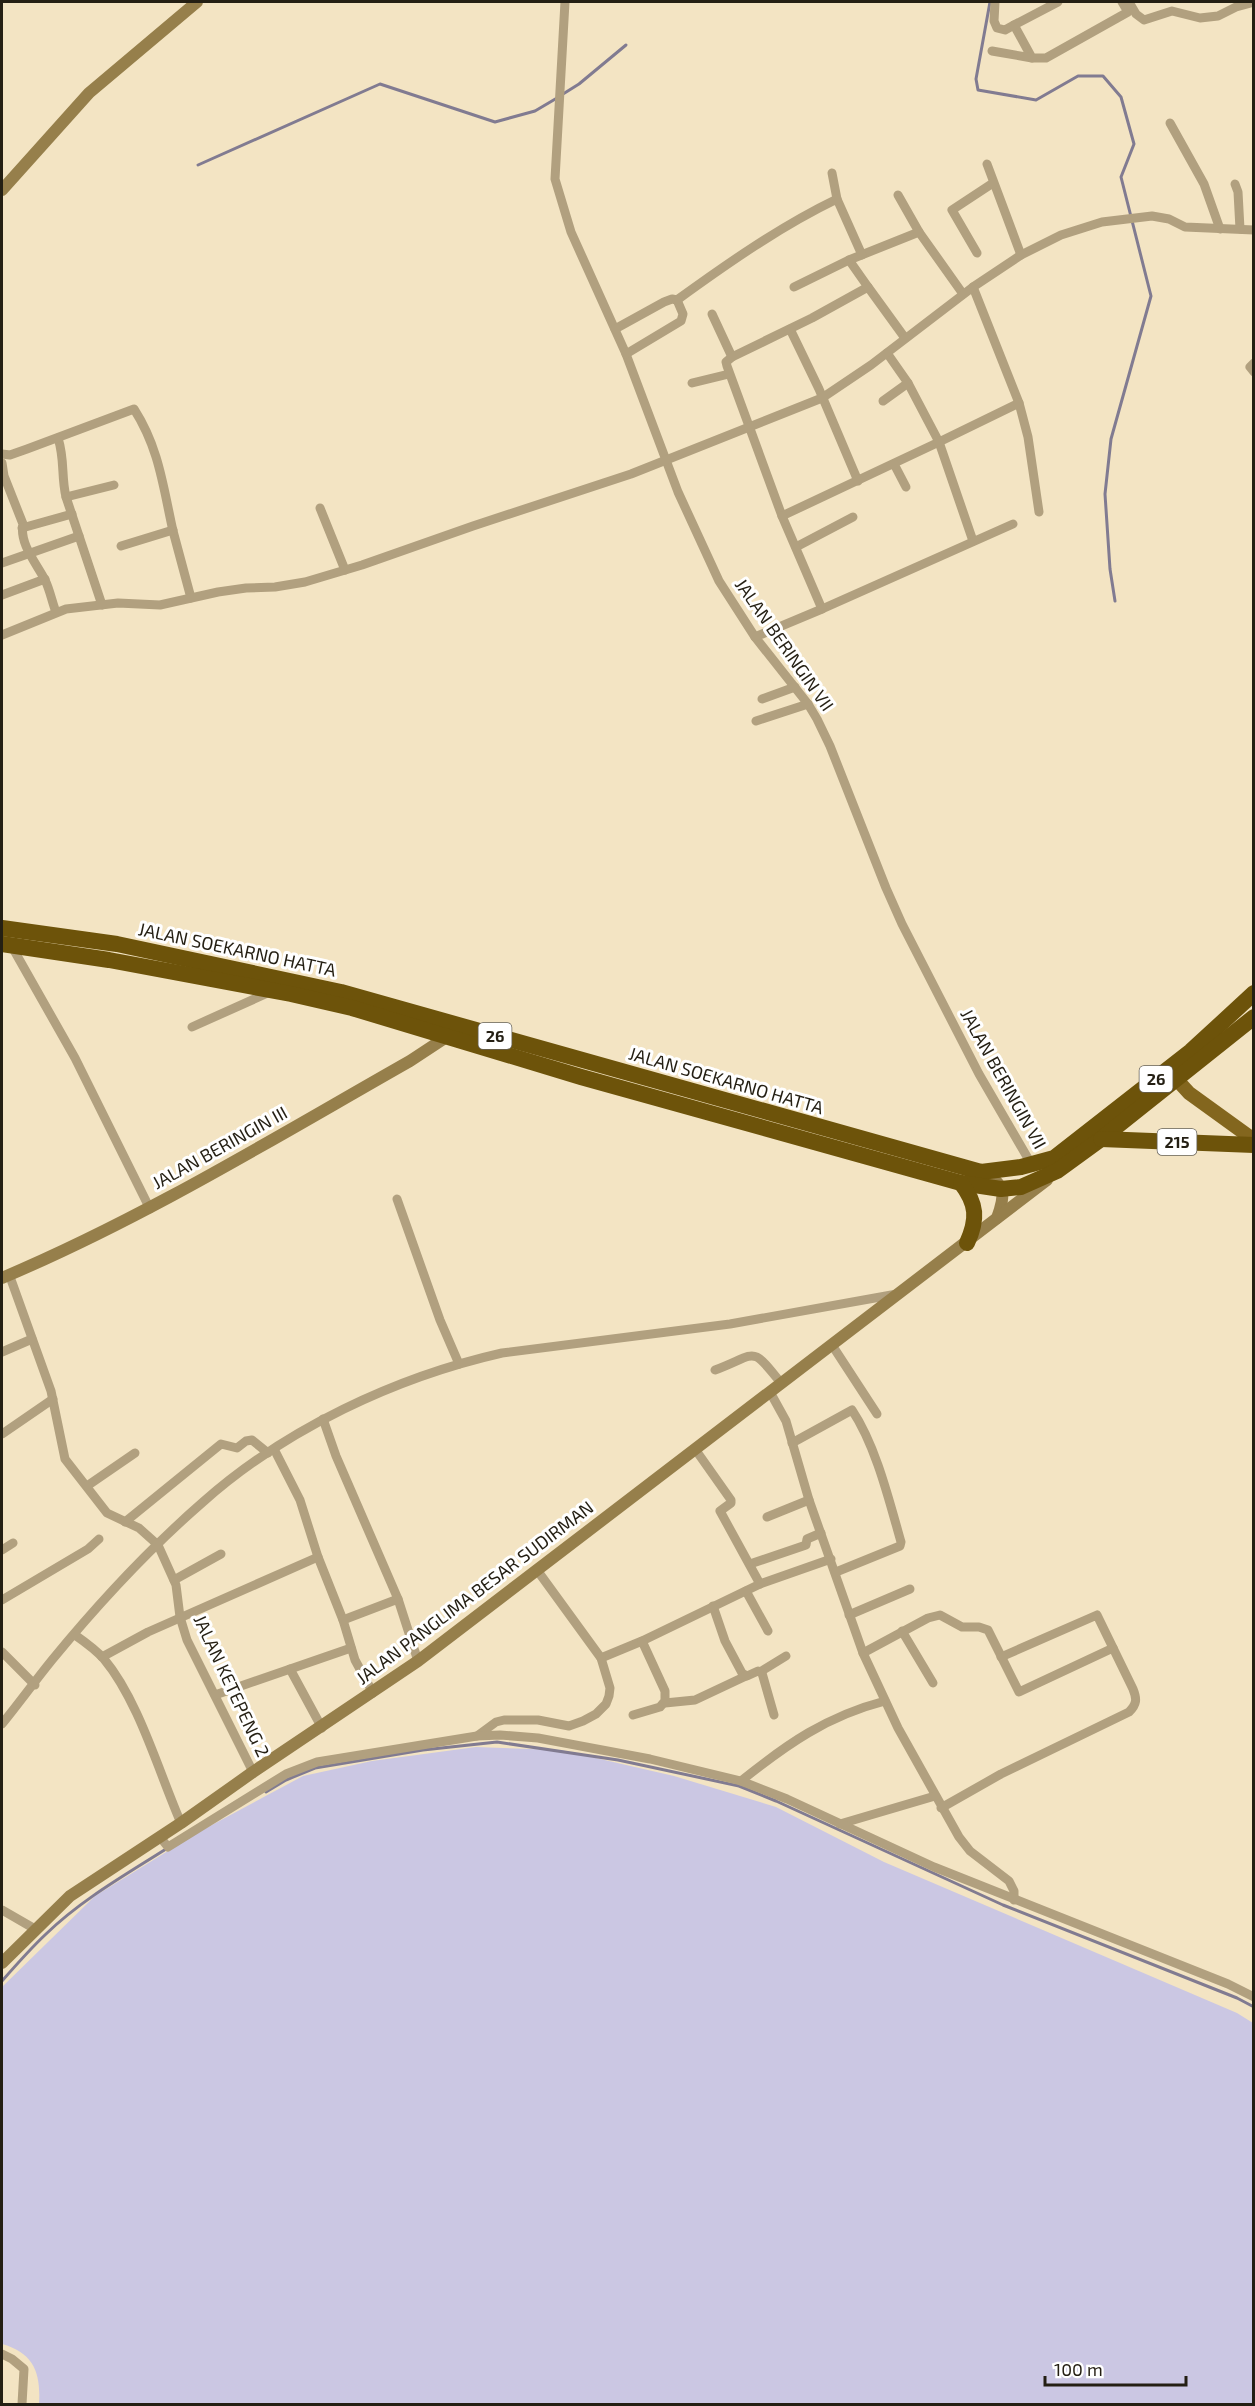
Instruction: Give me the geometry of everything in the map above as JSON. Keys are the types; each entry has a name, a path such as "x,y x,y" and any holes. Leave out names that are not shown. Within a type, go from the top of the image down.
{"highway":[{"name":"JALAN SOEKARNO HATTA","path":"2,928 117,944 341,993 571,1074 981,1172"},
{"name":"JALAN SOEKARNO HATTA","path":"6,944 110,960 273,991 454,1031"},
{"name":"26","path":"961,1183 1001,1189 1021,1187 1101,1139 1250,998"},
{"name":"26","path":"1055,1165 1172,1074 1254,1017"},
{"name":"JALAN SOEKARNO HATTA","path":"767,1121 961,1183"},
{"name":"215","path":"1101,1139 1254,1145"},
{"name":"26","path":"981,1172 1037,1176"},
{"path":"961,1183 971,1197 975,1208 975,1226 967,1243"}],"main road":[{"path":"2,190 89,93 197,2"},
{"name":"JALAN BERINGIN III","path":"5,1276 69,1249 150,1209 410,1061 454,1031"},
{"name":"215","path":"1172,1074 1189,1093 1254,1140"},
{"path":"997,1218 1037,1176 1055,1165"},
{"path":"981,1172 998,1181 1001,1189 1002,1201 997,1218"},
{"path":"997,1218 1021,1187"},
{"name":"JALAN PANGLIMA BESAR SUDIRMAN","path":"2,1963 70,1896 182,1823 253,1772 322,1728 418,1661 997,1218"}],"street":[{"name":"JALAN BERINGIN VII","path":"565,2 556,186 585,266 626,354 666,461 719,581 754,637 808,704 828,740 902,924 980,1074 1037,1176"},
{"path":"995,2 994,21 997,28 1005,30 1058,2"},
{"path":"992,51 1046,58 1128,12 1122,2"},
{"path":"1129,2 1136,14 1144,20 1172,11 1200,18 1218,16 1234,4 1254,2"},
{"path":"1177,2 1183,12"},
{"path":"1014,25 1032,58"},
{"path":"1170,123 1208,192 1220,229"},
{"path":"987,164 1021,255"},
{"path":"832,173 837,199 862,255"},
{"path":"976,253 952,210 993,183"},
{"path":"1235,184 1238,192 1240,229"},
{"path":"898,195 919,231 963,294"},
{"path":"615,329 669,300 677,300 814,210 837,199"},
{"path":"2,635 56,612 102,605 160,605 191,597 246,588 275,587 305,582 600,486 666,461 746,423 820,394 887,353 902,335 1021,255 1061,235 1102,222 1152,216 1169,219 1185,227 1254,230"},
{"path":"794,287 849,260 919,231"},
{"path":"849,260 902,335"},
{"path":"822,609 782,516 746,423 726,362 868,287"},
{"path":"973,287 1018,403 1028,437 1039,512"},
{"path":"626,354 681,321 683,314 677,300"},
{"path":"712,314 732,357"},
{"path":"790,329 858,481"},
{"path":"887,353 909,383 939,442 973,541"},
{"path":"1254,363 1250,367 1254,372"},
{"path":"692,383 729,374"},
{"path":"884,401 909,383"},
{"path":"782,516 1018,403"},
{"path":"2,454 10,455 134,409 146,428 156,452 191,597"},
{"path":"58,438 63,454 63,483 66,497 102,605"},
{"path":"2,463 5,493 23,524 29,553 45,579 56,612"},
{"path":"894,464 906,487"},
{"path":"66,497 114,485"},
{"path":"320,508 345,570"},
{"path":"22,528 72,514"},
{"path":"796,548 853,517"},
{"path":"754,637 1013,524"},
{"path":"121,546 173,530"},
{"path":"2,563 79,536"},
{"path":"2,595 45,579"},
{"path":"762,699 795,687"},
{"path":"756,721 808,704"},
{"path":"6,944 75,1058 150,1209"},
{"path":"192,1027 273,991"},
{"path":"397,1200 440,1320 459,1364"},
{"name":"JALAN KETEPENG 2","path":"5,1276 32,1339 53,1399 63,1454 68,1464 107,1513 145,1532 158,1545 174,1580 180,1617 187,1640 253,1772"},
{"path":"2,1724 52,1661 158,1545 218,1489 271,1451 324,1419 364,1400 459,1364 502,1353 730,1324 900,1294"},
{"path":"2,1352 32,1339"},
{"path":"832,1345 877,1414"},
{"path":"715,1370 747,1356 756,1355 781,1383"},
{"path":"770,1392 786,1421 809,1500 836,1572 849,1615 885,1701 941,1808 959,1837 970,1851 1010,1881 1014,1891 1014,1900"},
{"path":"2,1434 53,1399"},
{"path":"792,1443 852,1410 887,1492 901,1542 900,1546 836,1572"},
{"path":"324,1419 336,1456 398,1599 418,1661"},
{"path":"125,1522 220,1444 235,1448 252,1440 271,1451 300,1500 351,1648 373,1693"},
{"path":"695,1449 731,1500 731,1503 720,1511 760,1584"},
{"path":"87,1486 135,1453"},
{"path":"767,1517 809,1500"},
{"path":"750,1564 806,1545 807,1539 821,1533"},
{"path":"2,1600 88,1549 99,1539"},
{"path":"2,1550 13,1543"},
{"path":"174,1580 221,1554"},
{"path":"102,1658 128,1641 318,1557"},
{"path":"602,1658 760,1584 831,1559"},
{"path":"477,1736 496,1722 504,1720 538,1720 569,1726 596,1714 606,1704 610,1688 602,1658 537,1570"},
{"path":"849,1615 909,1589"},
{"path":"746,1591 768,1631"},
{"path":"343,1620 398,1599"},
{"path":"713,1606 725,1641 742,1673 746,1676"},
{"path":"863,1653 902,1631 940,1615 962,1627 979,1627 988,1630 1019,1692 1113,1648"},
{"path":"941,1808 1001,1774 1129,1712 1135,1706 1135,1694 1097,1615 1001,1657"},
{"path":"902,1631 933,1683"},
{"path":"75,1635 102,1658 122,1688 137,1717 182,1823"},
{"path":"642,1641 665,1690 665,1703"},
{"path":"215,1695 351,1648"},
{"path":"2,1652 35,1685"},
{"path":"633,1715 660,1707 665,1703 695,1700 746,1676 760,1672 786,1656"},
{"path":"290,1669 322,1728"},
{"path":"760,1672 774,1715"},
{"path":"741,1781 793,1740 814,1728 850,1712 885,1701"},
{"path":"160,1837 168,1847 286,1774 317,1762 477,1736 500,1735 548,1740 650,1759 741,1781 787,1799 934,1867 1228,1984 1254,1997"},
{"path":"840,1824 935,1796"},
{"path":"2,1910 34,1929"},
{"path":"2,2354 24,2369 22,2404"}],"shaded area":[{"path":"476,1747 561,1750 674,1776 776,1807 884,1862 1237,2013 1253,2023 1253,2404 39,2404 39,2383 33,2366 22,2353 2,2344 2,1987 95,1896 197,1833 303,1776 372,1761"}],"waterway":[{"path":"990,2 976,79 978,90 1036,100 1078,76 1103,76 1121,97 1134,144 1121,177 1151,296 1111,439 1105,494 1110,569 1115,601"},
{"path":"563,94 579,84 626,45"},
{"path":"198,165 380,84 495,122 535,111 557,98"},
{"path":"266,1792 286,1780 315,1768 423,1750 497,1742 618,1760 739,1786 1003,1905 1237,1998 1254,2007"},
{"path":"2,1981 40,1940 74,1910 166,1849"}]}
